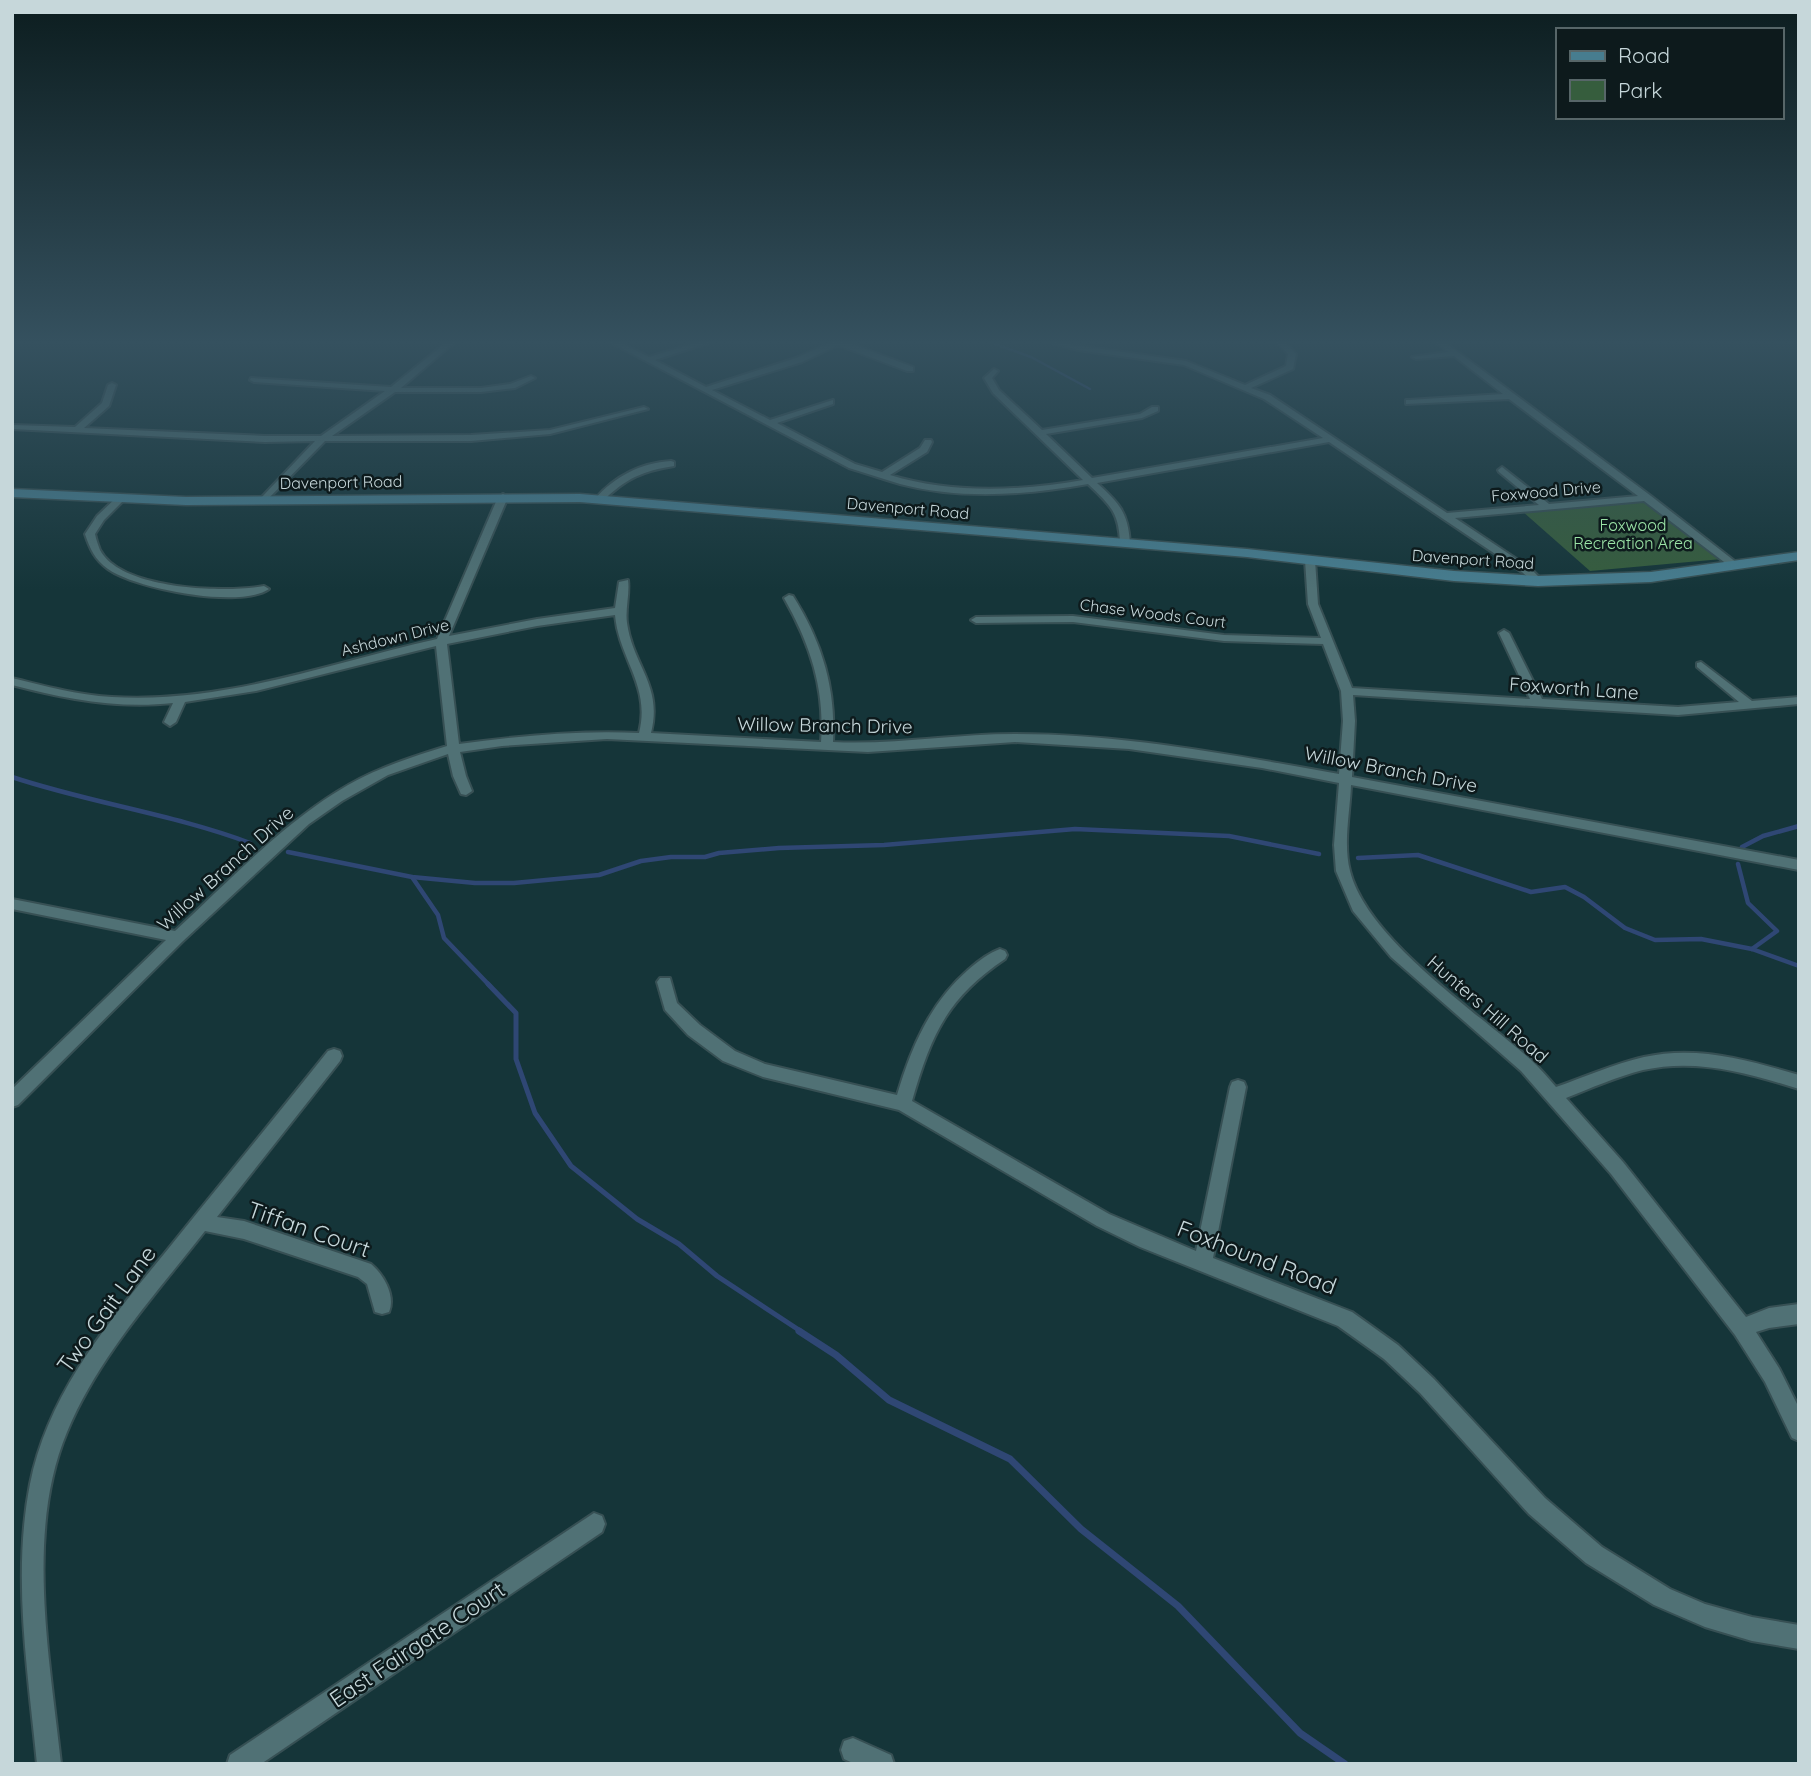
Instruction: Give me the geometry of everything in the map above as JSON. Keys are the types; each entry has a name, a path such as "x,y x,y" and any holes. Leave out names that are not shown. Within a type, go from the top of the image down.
{"street":[{"path":"77,430 84,424"},
{"path":"264,500 320,440 344,424"},
{"path":"12,427 320,440 522,436 588,424"},
{"path":"770,424 852,466 882,476 919,485 985,492 1031,491 1092,482 1332,439"},
{"path":"1030,424 1120,512 1124,522 1125,543"},
{"path":"1039,433 1093,424"},
{"path":"1310,424 1526,570 1538,581"},
{"path":"1550,424 1736,566"},
{"path":"882,476 924,450 928,442"},
{"path":"600,499 615,485 636,472 650,466 671,464"},
{"path":"1502,470 1546,506"},
{"name":"Davenport Road","path":"12,493 120,499 600,499 1125,543 1454,576 1538,581 1651,577 1799,556"},
{"path":"466,791 452,749 452,731 441,666 441,642 503,497"},
{"name":"Foxwood Drive","path":"1446,516 1648,498"},
{"path":"120,499 100,518 90,534 93,551 108,565 136,579 179,590 241,593 264,589"},
{"name":"Hunters Hill Road","path":"1310,560 1313,604 1347,691 1349,722 1341,845 1343,871 1359,907 1396,953 1527,1066 1668,1231 1742,1328 1772,1375 1799,1431"},
{"path":"624,582 620,611 628,646 650,704 650,722 644,736"},
{"path":"789,598 810,633 822,664 830,705 827,747"},
{"name":"Ashdown Drive","path":"12,681 64,696 102,702 180,701 273,684 441,642 544,620 620,611"},
{"name":"Chase Woods Court","path":"976,620 1073,619 1224,638 1326,641"},
{"path":"1504,633 1538,703"},
{"path":"1701,665 1751,706"},
{"name":"Foxworth Lane","path":"1347,691 1678,711 1799,700"},
{"path":"170,722 180,701"},
{"name":"Willow Branch Drive","path":"12,1100 279,842 337,798 384,772 452,749 534,739 644,736 827,747 893,747 1015,738 1066,739 1188,751 1799,865"},
{"path":"12,904 178,937"},
{"path":"903,1104 912,1071 944,1002 965,980 1000,955"},
{"name":"Foxhound Road","path":"665,982 670,1006 694,1030 729,1056 763,1070 903,1104 1103,1220 1327,1310 1365,1332 1427,1386 1555,1522 1594,1555 1627,1578 1705,1615 1752,1629 1799,1637"},
{"name":"Two Gait Lane","path":"49,1764 37,1628 34,1547 36,1511 45,1467 61,1422 93,1362 141,1296 334,1056"},
{"path":"1553,1095 1606,1074 1667,1059 1720,1061 1799,1082"},
{"path":"1203,1262 1238,1087"},
{"name":"Tiffan Court","path":"200,1222 244,1230 356,1266 375,1279 382,1305"},
{"path":"1742,1328 1769,1318 1799,1314"},
{"name":"East Fairgate Court","path":"239,1764 594,1524"},
{"path":"853,1751 882,1764"}],"green space":[{"name":"Foxwood Recreation Area","path":"1641,501 1651,504 1722,559 1590,571 1522,511"}],"waterway":[{"path":"12,777 191,824 250,843"},
{"path":"1742,847 1763,836 1799,826"},
{"path":"412,877 475,883 514,883 599,875 641,861 671,857 705,857 719,853 779,848 884,845 1075,829 1229,836 1319,854"},
{"path":"288,852 412,877"},
{"path":"1358,858 1418,855 1531,892 1565,887 1584,897 1625,928 1655,940 1701,939 1752,949"},
{"path":"1738,864 1748,903 1777,931 1752,949"},
{"path":"412,877 438,915 444,938 490,986"},
{"path":"1752,949 1799,966"},
{"path":"488,984 516,1013 516,1059 535,1113 571,1166 637,1219 679,1244 717,1276 802,1332"},
{"path":"799,1331 836,1355 889,1400 1010,1459 1081,1529 1178,1606 1300,1733 1345,1764"}]}
